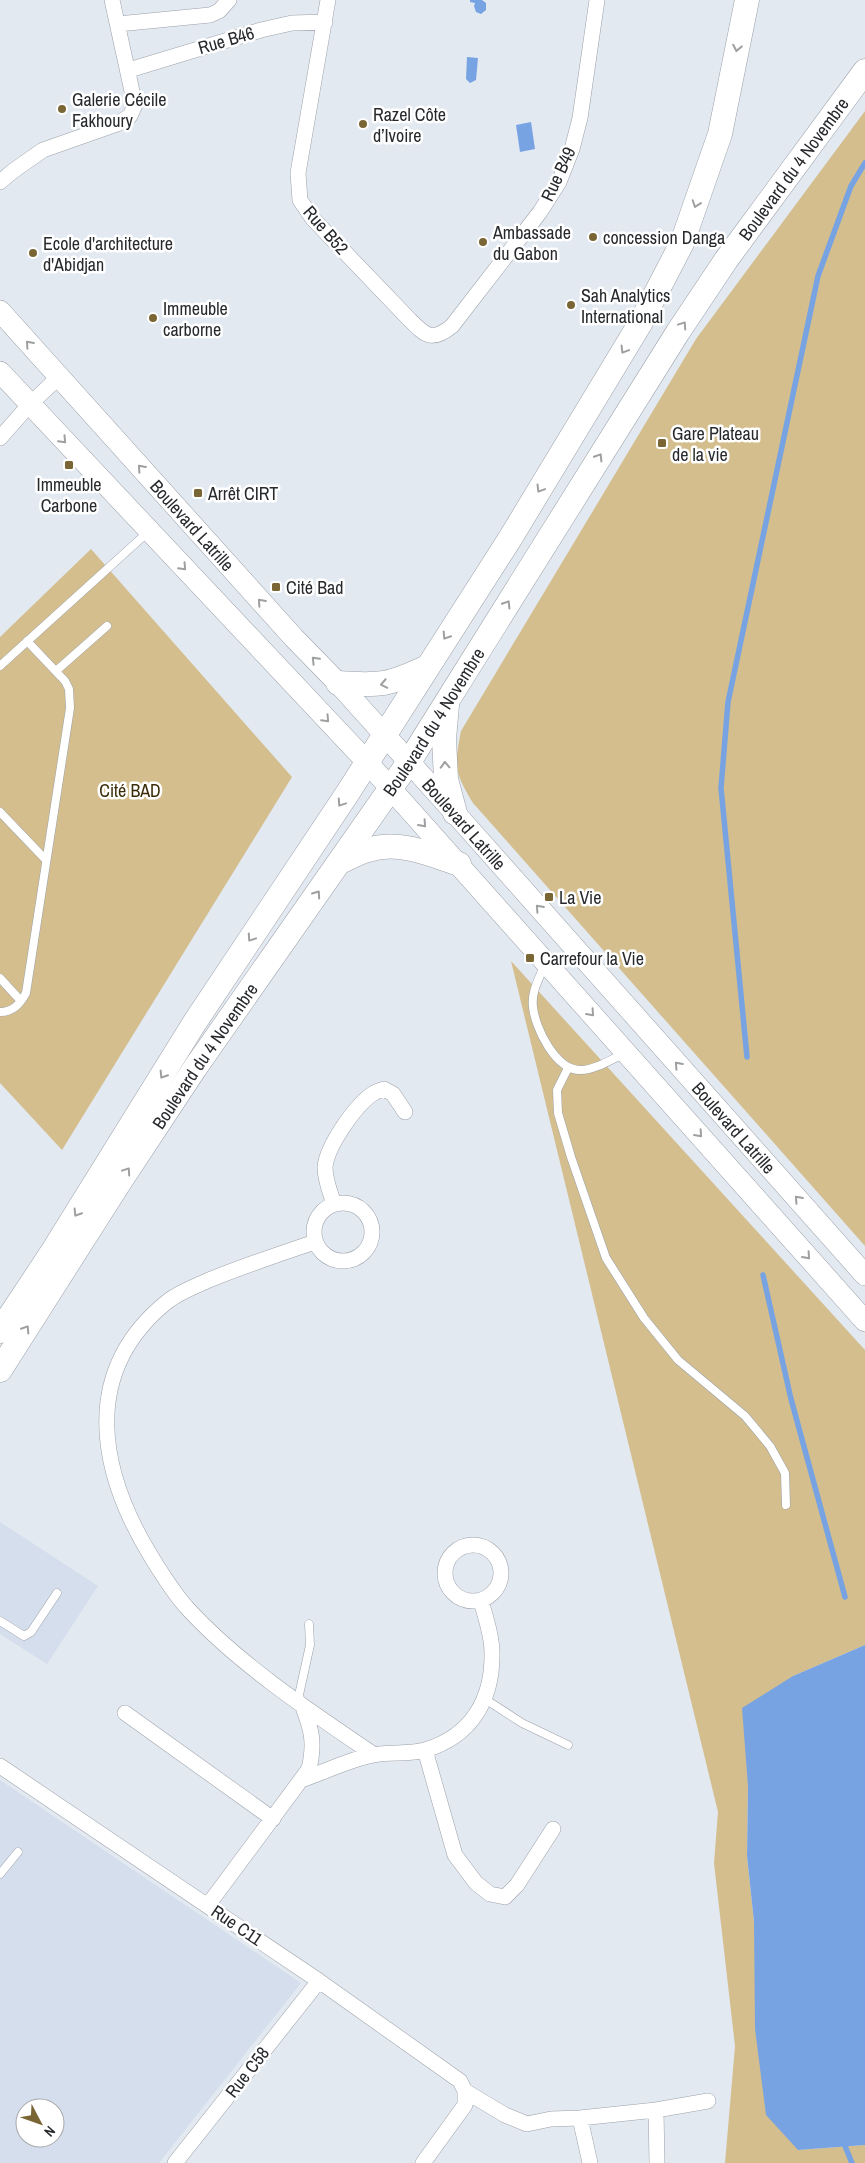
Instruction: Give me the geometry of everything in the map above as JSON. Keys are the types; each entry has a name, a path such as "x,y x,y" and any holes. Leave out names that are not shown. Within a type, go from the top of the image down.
{"main road":[{"name":"Boulevard du 4 Novembre","path":"0,1331 51,1254 195,1022 367,762 511,537 641,322 682,243 720,134 748,0"},
{"name":"Boulevard du 4 Novembre","path":"0,1370 195,1068 408,762 678,332 726,260 865,71"},
{"name":"Boulevard Latrille","path":"0,311 294,638 338,683 455,813 865,1275"},
{"name":"Boulevard Latrille","path":"0,372 367,762 865,1321"},
{"path":"270,660 294,638"},
{"path":"338,683 373,686 395,682 427,667"},
{"path":"447,701 444,739 446,779 455,813"},
{"path":"340,862 369,850 389,846 427,853 459,864"}],"street":[{"path":"0,182 43,150 117,124 130,116 135,105 112,0"},
{"path":"118,24 210,15 219,11 229,0"},
{"name":"Rue B52","path":"328,0 298,173 300,200 313,218 408,318 423,333 433,337"},
{"name":"Rue B49","path":"433,337 442,335 452,326 540,212 558,182 572,149 580,118 597,0"},
{"name":"Rue B46","path":"128,70 292,22 325,22"},
{"path":"0,438 30,404 59,377"},
{"path":"334,1204 326,1183 325,1165 332,1147 349,1120 374,1092 384,1089 393,1094 404,1112"},
{"path":"345,1203 356,1206 366,1212 372,1223 373,1234 370,1245 363,1255 353,1261 341,1262 326,1256 315,1242 314,1231 317,1220 324,1210 334,1204 345,1203"},
{"path":"315,1242 241,1267 170,1300 144,1323 126,1351 112,1382 105,1423 112,1467 125,1507 139,1536 174,1591 189,1610 221,1641 302,1706 373,1754"},
{"path":"301,1780 373,1754 400,1754 424,1750 444,1743 476,1717 485,1699 492,1652 481,1600"},
{"path":"208,1905 309,1769 313,1750 311,1729 302,1706"},
{"path":"125,1713 273,1819"},
{"path":"424,1750 455,1855 476,1883 490,1894 505,1897 511,1891 553,1830"},
{"name":"Rue C11","path":"0,1766 319,1981 460,2080 465,2092"},
{"name":"Rue C58","path":"175,2163 319,1981"},
{"path":"422,2163 465,2105 465,2092 505,2115 527,2124 551,2119 656,2110 708,2102"},
{"path":"656,2110 657,2163"},
{"path":"580,2118 590,2163"}],"lane":[{"path":"0,666 149,531"},
{"path":"56,671 107,626"},
{"path":"0,1012 10,1011 21,1001 26,993 70,699 65,681 27,641"},
{"path":"0,812 46,860"},
{"path":"546,961 533,993 533,1006 537,1024 558,1060 568,1068 582,1070 626,1052"},
{"path":"0,978 21,1001"},
{"path":"568,1068 557,1090 558,1112 571,1158 606,1258 644,1318 678,1360 745,1416 770,1446 785,1473 786,1505"},
{"path":"0,1621 24,1636 31,1632 57,1593"},
{"path":"302,1706 299,1694 310,1645 309,1624"},
{"path":"485,1699 522,1723 568,1745"},
{"path":"0,1874 18,1852"}],"shaded area":[{"path":"0,1522 98,1586 47,1664 0,1634"},
{"path":"0,1780 301,1983 159,2163 0,2163"}],"green space":[{"path":"865,111 865,1246 473,803 459,776 457,753 461,731 696,339"},
{"name":"Cité BAD","path":"91,549 292,777 62,1150 0,1083 0,637"},
{"path":"511,961 865,1350 865,1645 793,1676 748,1786 747,1856 754,1922 798,2150 865,2145 865,2163 725,2163 735,2046 714,1863 718,1812"}],"water":[{"path":"470,0 482,0 486,3 486,10 481,14 476,12 475,3 470,2"},
{"path":"467,57 478,58 476,80 470,83 466,79"},
{"path":"531,122 535,149 520,152 516,125"},
{"path":"865,1645 865,2145 798,2150 766,2115 755,2029 754,1922 747,1856 748,1786 742,1708 793,1676"}],"waterway":[{"path":"747,1057 721,788 728,702 818,276 851,186 865,163"},
{"path":"763,1275 791,1399 845,1597"},
{"path":"845,2139 845,2146 852,2163"}],"place":[{"name":"Galerie Cécile Fakhoury","path":"62,109"},
{"name":"Razel Côte d’Ivoire","path":"363,124"},
{"name":"concession Danga","path":"593,237"},
{"name":"Ambassade du Gabon","path":"483,242"},
{"name":"Ecole d'architecture d'Abidjan","path":"33,253"},
{"name":"Sah Analytics International","path":"571,305"},
{"name":"Immeuble carborne","path":"153,318"},
{"name":"Gare Plateau de la vie","path":"662,443"},
{"name":"Immeuble Carbone","path":"69,465"},
{"name":"Arrêt CIRT","path":"198,493"},
{"name":"Cité Bad","path":"276,587"},
{"name":"La Vie","path":"549,897"},
{"name":"Carrefour la Vie","path":"530,958"}]}
